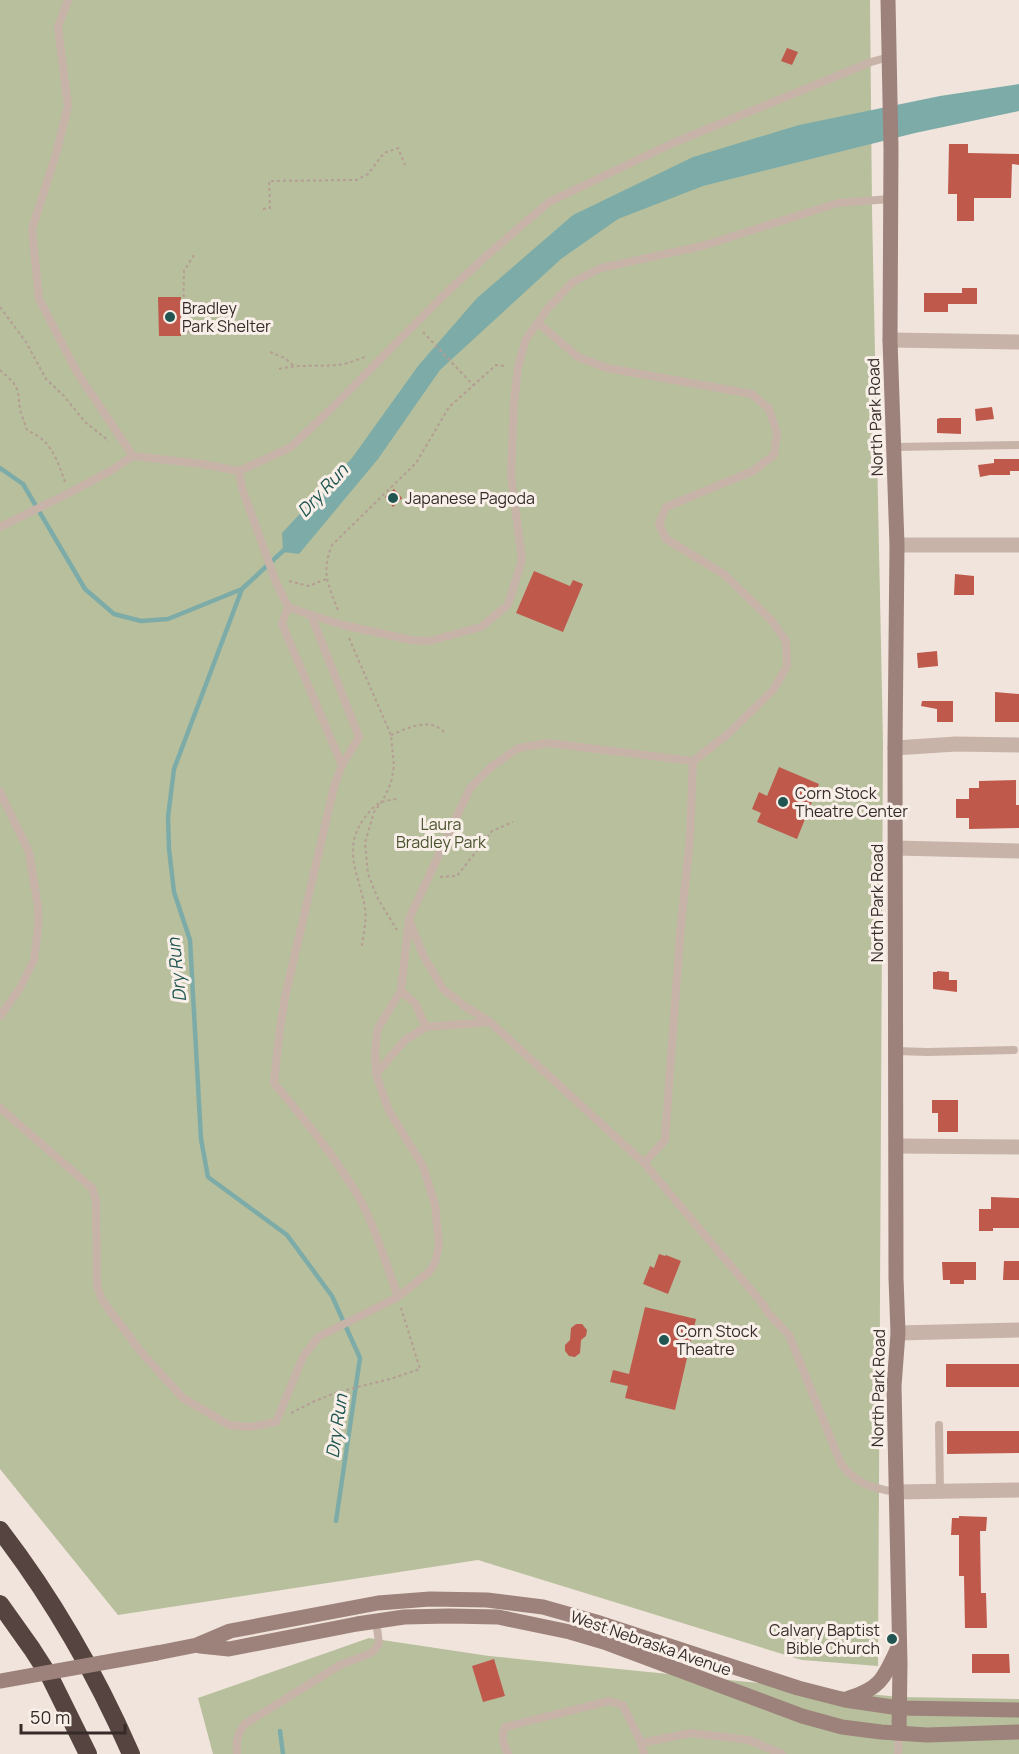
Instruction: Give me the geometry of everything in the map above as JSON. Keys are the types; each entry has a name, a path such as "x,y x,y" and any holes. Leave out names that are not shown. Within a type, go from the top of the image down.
{"highway":[{"path":"0,1530 26,1564 75,1642 131,1754"},
{"path":"0,1604 50,1677 88,1754"}],"main road":[{"name":"North Park Road","path":"888,0 891,149 890,340 897,545 895,848 898,1333 894,1386 899,1733"},
{"name":"West Nebraska Avenue","path":"0,1681 197,1645 230,1631 378,1603 430,1599 487,1600 543,1607 798,1688 844,1700 899,1708 1019,1710"},
{"name":"West Nebraska Avenue","path":"197,1645 229,1649 404,1617 498,1617 536,1624 604,1642 802,1716 842,1727 927,1735 1019,1732"},
{"path":"844,1700 875,1687 886,1673 899,1645"}],"street":[{"path":"890,340 1019,342"},
{"path":"897,545 1019,545"},
{"path":"895,748 956,744 1019,745"},
{"path":"895,848 1019,851"},
{"path":"896,1146 1019,1147"},
{"path":"898,1333 1019,1330"},
{"path":"897,1492 1019,1490"}],"lane":[{"path":"68,0 58,27 68,106 56,154 32,229 39,299 78,374 133,456"},
{"path":"0,527 133,456 239,471 291,447 485,256 549,202 673,143 871,62 889,57"},
{"path":"288,607 343,624 411,640 429,641 481,627 508,605 522,561 511,475 514,403 518,366 526,339 549,307 573,282 601,268 702,246 838,203 890,199"},
{"path":"0,1108 92,1188 96,1200 97,1286 102,1300 141,1352 183,1398 229,1425 250,1427 276,1422 303,1357 318,1337 398,1297 429,1272 435,1263 439,1245 435,1205 423,1166 389,1111 376,1074 375,1050 378,1028 401,991 409,919 470,788 491,767 518,748 548,743 693,761 727,735 773,690 787,666 786,641 771,620 724,575 666,539 659,524 666,507 753,471 774,455 777,433 769,409 752,394 607,368 578,357 538,323"},
{"path":"894,447 1019,445"},
{"path":"239,471 242,488 276,582 288,607 282,624 342,765"},
{"path":"311,615 359,737 342,765 334,787 285,997 274,1083 322,1141 358,1196 380,1246 398,1297"},
{"path":"644,1163 665,1140 690,829 693,761"},
{"path":"0,792 29,852 38,907 38,928 34,960 20,988 0,1016"},
{"path":"409,919 423,955 443,989 490,1022 644,1163 789,1335 846,1470 852,1477 871,1487 897,1492"},
{"path":"401,991 415,1003 426,1028"},
{"path":"376,1074 405,1040 426,1028 490,1022"},
{"path":"896,1050 927,1053 1014,1050"},
{"path":"939,1425 940,1491"},
{"path":"237,1754 238,1731 244,1724 340,1665 375,1650 379,1643 376,1621"},
{"path":"508,1754 503,1737 505,1728 609,1701 623,1705 644,1754"},
{"path":"641,1743 691,1733 748,1740 782,1754"},
{"path":"898,1754 899,1733"}],"path":[{"path":"262,209 270,208 269,181 356,180 368,174 384,153 398,148 405,165"},
{"path":"194,255 184,271 183,332 262,331"},
{"path":"0,308 26,342 46,379 64,396 85,422 115,446"},
{"path":"428,337 473,385"},
{"path":"270,352 285,358 294,366"},
{"path":"279,369 294,366 337,365 352,362 372,352"},
{"path":"400,935 378,899 368,874 365,843 374,813 391,783 394,766 391,735 326,579 326,559 332,545 416,464 449,407 496,365 518,366"},
{"path":"0,370 13,382 18,391 20,410 27,430 43,439 51,450 59,463 68,489"},
{"path":"289,581 309,586 326,579"},
{"path":"391,735 409,727 423,725 438,726 444,732"},
{"path":"362,946 366,911 352,848 359,825 374,805 383,800 397,799"},
{"path":"428,877 457,876 492,831 513,822"},
{"path":"276,1422 315,1401 339,1392 420,1369 398,1297"}],"green space":[{"name":"Laura Bradley Park","path":"0,0 870,0 883,742 878,1666 802,1660 478,1560 118,1615 0,1469"},
{"path":"369,1638 489,1656 899,1697 1019,1699 1019,1754 213,1754 198,1698"}],"water":[{"name":"Dry Run","path":"1019,84 1019,111 915,133 703,186 618,219 561,259 440,370 378,459 299,554 283,552 282,533 352,458 418,366 477,298 573,215 693,157 799,125 940,96"}],"building":[{"path":"787,48 798,52 792,65 781,61"},
{"path":"949,144 968,144 968,153 1019,154 1019,165 1012,164 1011,198 974,198 974,221 957,221 957,194 948,194"},
{"path":"962,288 977,288 977,304 948,304 948,312 924,312 924,293 962,293"},
{"name":"Bradley Park Shelter","path":"158,297 181,297 181,336 159,336"},
{"path":"992,407 994,419 976,421 975,409"},
{"path":"961,418 961,434 937,433 937,419"},
{"path":"994,459 1019,459 1019,471 1010,471 1010,475 980,477 978,465 994,463"},
{"name":"Japanese Pagoda","path":"394,489 402,498 393,507 385,497"},
{"path":"534,571 570,586 573,580 583,584 563,632 516,613"},
{"path":"955,574 974,576 974,595 954,595"},
{"path":"937,651 938,666 918,668 917,653"},
{"path":"995,692 1019,694 1019,722 995,722"},
{"path":"922,701 953,701 953,722 937,722 937,709 921,706"},
{"name":"Corn Stock Theatre Center","path":"779,767 819,784 797,839 757,822 761,813 752,809 759,792 767,796"},
{"path":"1016,780 1019,828 969,829 969,818 956,818 956,799 969,799 969,788 979,788 979,781"},
{"path":"933,972 949,972 949,980 957,980 957,992 933,989"},
{"path":"932,1100 958,1100 958,1132 938,1132 938,1113 932,1113"},
{"path":"991,1197 1019,1198 1019,1228 993,1228 993,1231 979,1231 979,1209 991,1209"},
{"path":"659,1254 681,1261 668,1294 643,1284 650,1266 654,1268"},
{"path":"1004,1261 1019,1261 1019,1280 1003,1280"},
{"path":"942,1262 976,1262 976,1280 964,1280 964,1284 950,1284 950,1280 943,1280"},
{"path":"645,1307 696,1319 675,1410 625,1398 628,1386 610,1382 613,1370 629,1374"},
{"path":"576,1324 582,1324 587,1330 586,1336 581,1340 580,1353 575,1357 569,1356 565,1351 565,1345 570,1340 571,1328"},
{"path":"946,1364 1019,1364 1019,1387 946,1387"},
{"path":"947,1431 1019,1431 1019,1453 947,1454"},
{"path":"959,1516 987,1517 986,1531 980,1531 981,1593 986,1593 987,1628 965,1628 964,1576 959,1576 959,1535 951,1535 952,1518 959,1518"},
{"path":"972,1654 1009,1654 1010,1673 972,1673"},
{"path":"494,1659 505,1696 483,1702 472,1666"}],"waterway":[{"path":"0,468 23,484 85,589 114,614 141,621 168,619 242,589"},
{"name":"Dry Run","path":"285,549 242,589 174,769 168,817 169,849 174,892 190,940 201,1139 208,1177 287,1235 332,1296 360,1358 336,1521"},
{"name":"Dry Run","path":"280,1731 283,1754"}],"place":[{"name":"Bradley Park Shelter","path":"170,317"},
{"name":"Japanese Pagoda","path":"393,498"},
{"name":"Corn Stock Theatre Center","path":"783,802"},
{"name":"Corn Stock Theatre","path":"664,1340"},
{"name":"Calvary Baptist Bible Church","path":"892,1639"}]}
